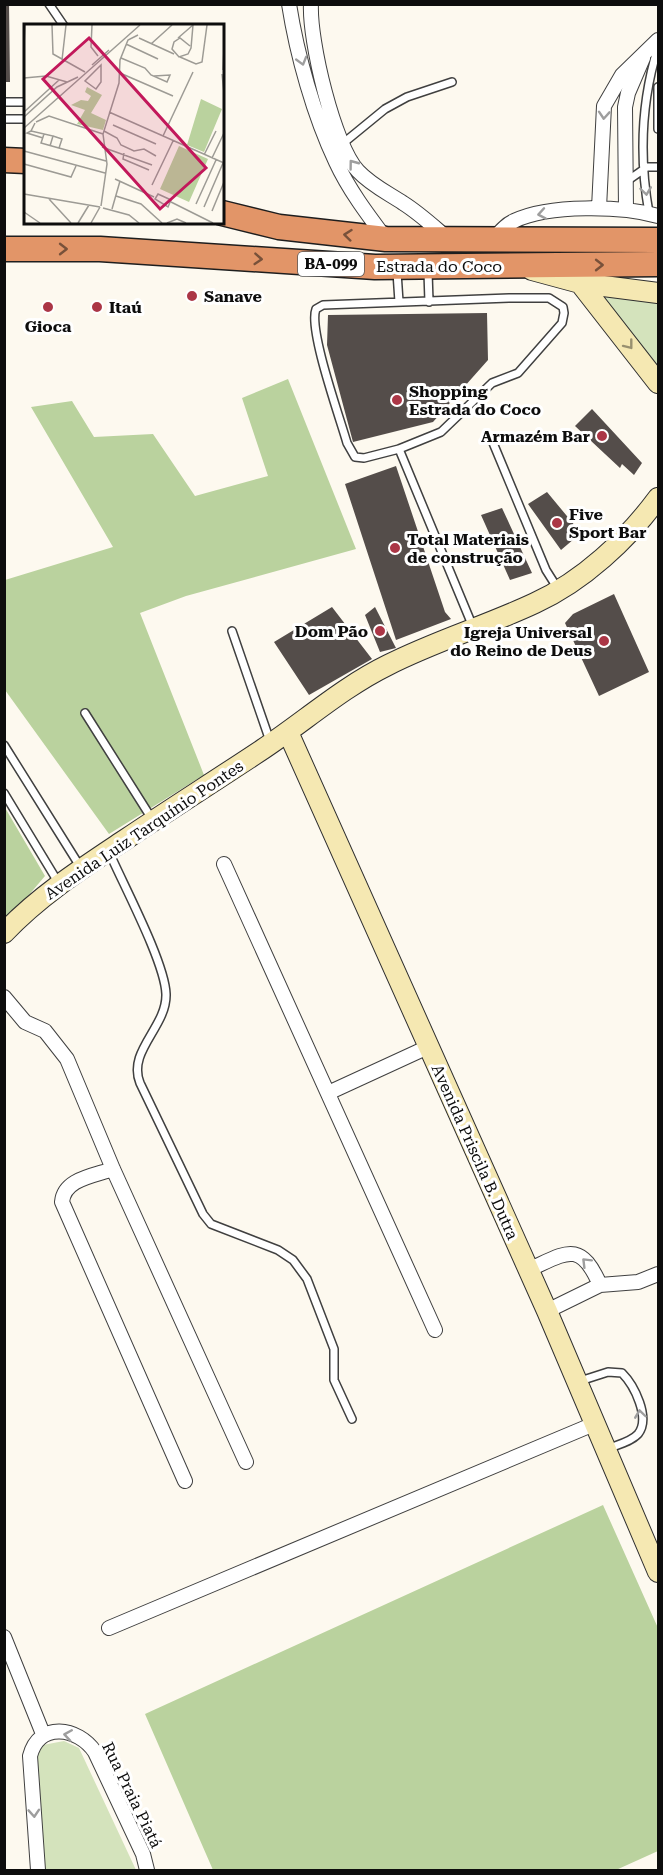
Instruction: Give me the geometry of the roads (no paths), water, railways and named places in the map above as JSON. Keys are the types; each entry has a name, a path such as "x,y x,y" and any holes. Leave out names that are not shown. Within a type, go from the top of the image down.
{"highway":[{"path":"4,160 24,161"},
{"name":"Estrada do Coco","path":"224,213 279,227 386,239 658,240"},
{"name":"Estrada do Coco","path":"4,249 100,249 397,266 658,264"}],"street":[{"path":"289,4 309,83 352,191 386,239"},
{"path":"311,4 312,25 336,146 358,172 423,217 448,239"},
{"path":"626,209 624,116 628,93 658,40"},
{"path":"599,208 604,106 611,90 652,49"},
{"path":"309,83 323,79"},
{"path":"611,90 620,95 628,93"},
{"path":"600,185 613,181 626,183"},
{"path":"492,240 513,221 526,217 599,208 626,209 654,214"},
{"path":"515,265 580,283 658,293"},
{"path":"580,283 658,382"},
{"name":"Avenida Luiz Tarquínio Pontes","path":"4,933 21,915 81,868 271,744 347,689 386,666 474,627 536,603 558,590 607,554 658,503"},
{"name":"Avenida Priscila B. Dutra","path":"288,732 547,1311 658,1572"},
{"path":"224,864 435,1330"},
{"path":"4,997 25,1022 45,1031 66,1059 113,1169 246,1462"},
{"path":"328,1093 428,1047"},
{"path":"113,1169 68,1185 63,1192 62,1202 185,1481"},
{"path":"528,1270 562,1255 577,1253 592,1266 600,1285"},
{"path":"547,1311 600,1285 638,1282 658,1274"},
{"path":"109,1628 594,1424"},
{"path":"4,1637 43,1734 36,1740 30,1756 38,1870"},
{"name":"Rua Praia Piatá","path":"43,1734 70,1733 90,1744 143,1854 147,1870"}],"lane":[{"path":"49,4 63,24"},
{"path":"652,49 645,93 644,169 654,214"},
{"path":"336,146 407,97 452,82"},
{"path":"658,87 658,129"},
{"path":"4,102 24,102"},
{"path":"4,119 24,119"},
{"path":"626,183 644,169 658,167"},
{"path":"397,266 399,302"},
{"path":"428,266 429,302"},
{"path":"549,298 562,307 564,313 562,323 518,373 492,383 441,432 399,449 364,458 355,457 350,451 317,341 314,314 316,309 323,305 429,302 549,298"},
{"path":"491,438 546,570 558,590"},
{"path":"399,449 474,627"},
{"path":"232,631 271,744"},
{"path":"85,713 153,821"},
{"path":"4,745 81,868"},
{"path":"4,793 60,885"},
{"path":"109,850 161,970 166,994 163,1012 136,1063 140,1083 203,1214 211,1224 278,1250 293,1260 307,1280 334,1349 334,1380 352,1419"},
{"path":"577,1383 608,1372 622,1373 627,1378 641,1408 639,1432 635,1437 605,1450"}],"place":[{"name":"Sanave","path":"192,296"},
{"name":"Gioca","path":"48,307"},
{"name":"Itaú","path":"97,307"},
{"name":"Shopping Estrada do Coco","path":"397,400"},
{"name":"Armazém Bar","path":"602,436"},
{"name":"Five Sport Bar","path":"557,523"},
{"name":"Total Materiais de construção","path":"395,548"},
{"name":"Dom Pão","path":"380,631"},
{"name":"Igreja Universal do Reino de Deus","path":"604,641"}]}
